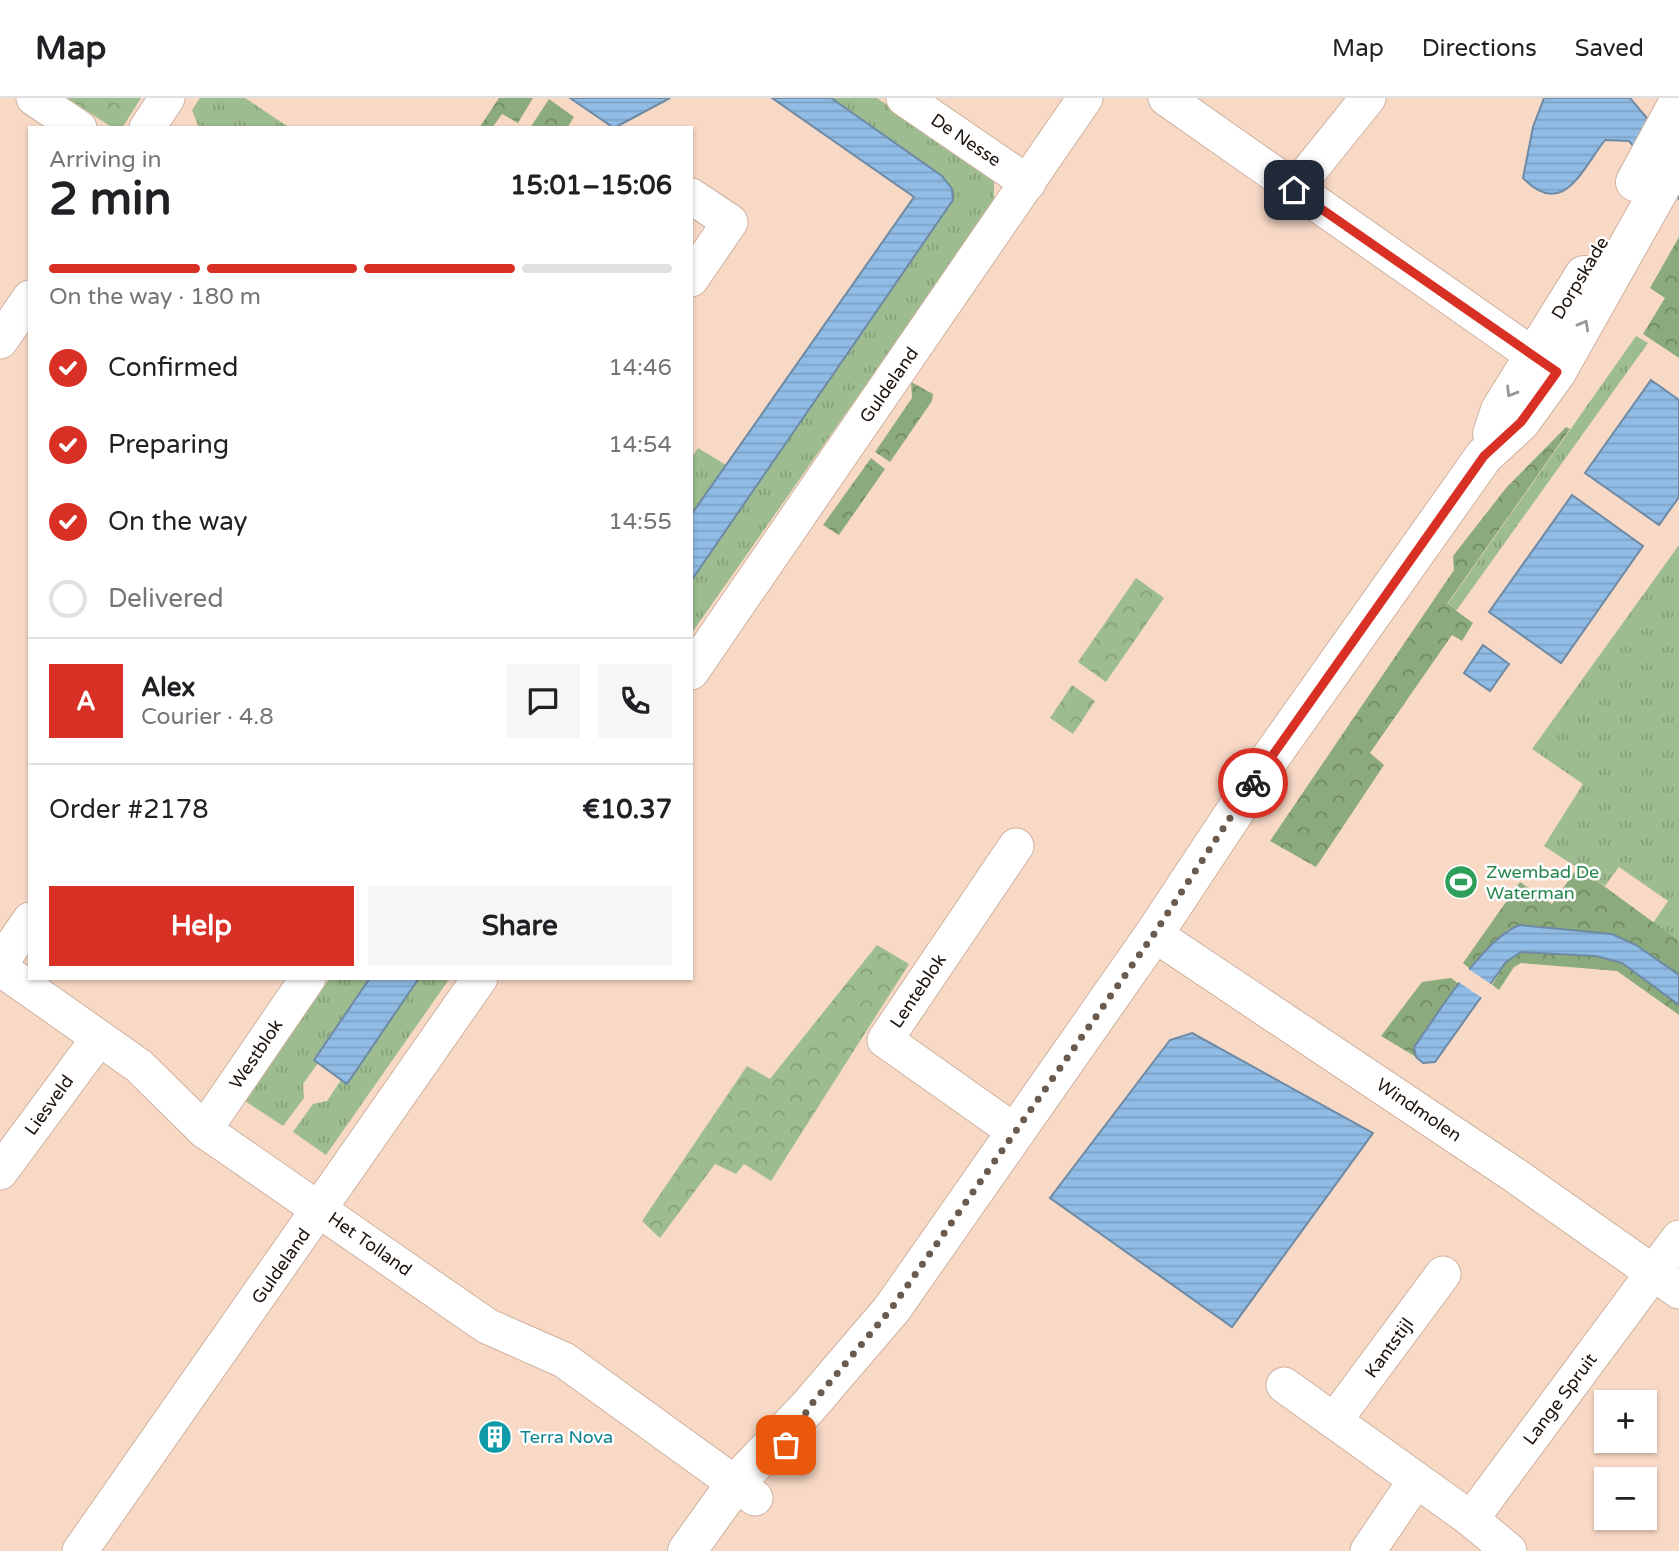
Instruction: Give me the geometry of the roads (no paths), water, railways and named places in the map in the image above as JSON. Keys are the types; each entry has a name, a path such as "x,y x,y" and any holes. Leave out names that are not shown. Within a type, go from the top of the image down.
{"main road":[{"name":"Dorpskade","path":"687,1551 745,1491 810,1406 891,1309 1154,934 1226,822 1484,456 1500,410 1545,364 1594,260 1661,159 1679,101"},
{"name":"Dorpskade","path":"717,1551 745,1491"}],"street":[{"path":"34,98 76,126"},
{"path":"149,126 167,98"},
{"name":"De Nesse","path":"904,98 1028,183"},
{"name":"Guldeland","path":"693,669 1085,98"},
{"path":"1166,98 1545,364"},
{"path":"1294,190 1368,98"},
{"path":"693,197 730,222 693,276"},
{"path":"0,341 28,301"},
{"name":"Lenteblok","path":"1014,1131 885,1040 1016,846"},
{"path":"0,966 28,923"},
{"name":"Windmolen","path":"1154,934 1437,1122 1667,1283"},
{"name":"Het Tolland","path":"0,966 139,1066 204,1130 487,1326 564,1360 745,1491"},
{"name":"Westblok","path":"204,1130 306,980"},
{"name":"Guldeland","path":"80,1551 479,980"},
{"name":"Liesveld","path":"0,1172 99,1038"},
{"name":"Lange Spruit","path":"1471,1520 1667,1283 1679,1238"},
{"name":"Kantstijl","path":"1335,1421 1443,1275"},
{"path":"1284,1385 1471,1520 1509,1551"},
{"path":"1368,1551 1416,1480"}],"water":[{"path":"570,98 670,98 618,126 611,126"},
{"path":"772,98 831,98 942,176 952,189 953,200 693,578 693,512 914,197"},
{"path":"1544,98 1630,98 1679,156 1679,199 1629,141 1605,140 1579,176 1560,192 1549,194 1537,189 1523,178 1533,127"},
{"path":"1651,380 1679,400 1679,497 1659,525 1585,473"},
{"path":"1572,495 1643,546 1561,663 1489,612"},
{"path":"1483,645 1509,664 1490,691 1464,673"},
{"path":"1520,925 1612,934 1636,945 1679,975 1679,1005 1622,963 1596,956 1521,952 1506,962 1435,1062 1423,1063 1416,1057 1414,1047 1449,997 1492,944"},
{"path":"369,980 418,980 347,1084 314,1060"},
{"path":"1192,1033 1373,1133 1232,1327 1050,1198 1170,1040"}],"place":[{"name":"Zwembad De Waterman","path":"1461,882"},
{"name":"Terra Nova","path":"495,1437"}]}
